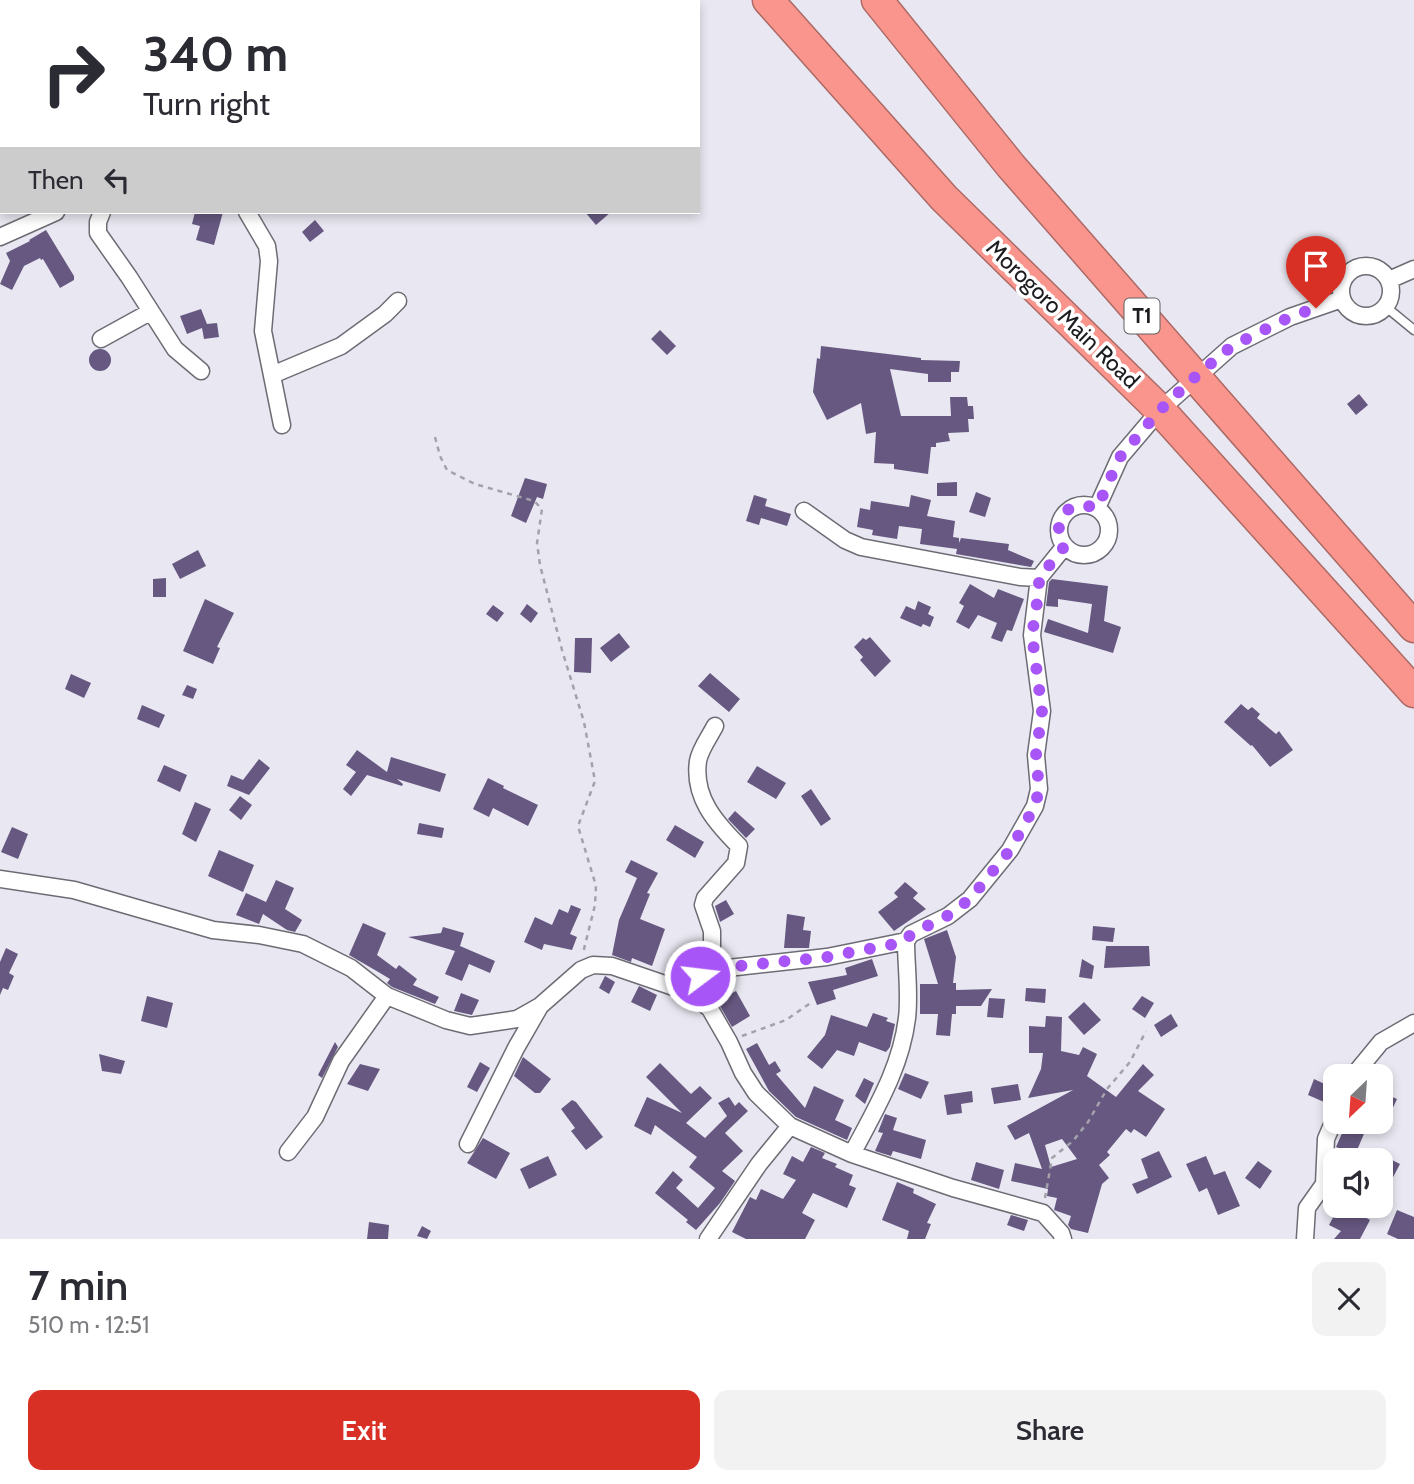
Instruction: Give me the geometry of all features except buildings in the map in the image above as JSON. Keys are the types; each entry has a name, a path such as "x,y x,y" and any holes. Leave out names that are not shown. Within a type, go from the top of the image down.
{"highway":[{"name":"Morogoro Main Road","path":"768,0 944,198 1160,410 1414,692"},
{"name":"T1","path":"877,0 1011,166 1414,626"}],"street":[{"path":"0,237 52,214"},
{"path":"101,214 98,233 175,349 201,371"},
{"path":"248,214 267,246 269,261 263,331 282,425"},
{"path":"1358,266 1380,269 1390,279 1392,294 1386,307 1374,316 1360,316 1347,309 1342,299 1340,288 1346,274 1358,266"},
{"path":"1390,279 1414,268"},
{"path":"1097,508 1120,457 1160,410 1195,377 1232,346 1290,317 1342,299"},
{"path":"272,375 341,346 385,314 398,301"},
{"path":"101,339 149,312"},
{"path":"1083,504 1097,508 1103,512 1109,525 1108,540 1098,551 1084,556 1070,552 1064,547 1058,534 1059,520 1069,508 1083,504"},
{"path":"804,511 845,540 861,547 1020,577 1039,578"},
{"path":"852,1154 894,1073 899,1058 908,1017 905,942 911,934 947,916 970,899 1010,850 1035,806 1039,789 1036,755 1042,711 1032,635 1039,578 1064,547"},
{"path":"691,993 712,946 712,931 703,905 705,898 736,863 739,846 718,826 700,796 698,759 715,726"},
{"path":"0,879 74,890 213,930 259,935 303,944 351,968 387,996 446,1020 470,1026 517,1019 540,1006 581,970 593,965 612,966 691,993 710,1009 756,1093 790,1126 852,1154 953,1188 1043,1213 1063,1239"},
{"path":"700,976 719,968 827,957 905,942"},
{"path":"288,1152 315,1117 341,1061 387,996"},
{"path":"468,1144 540,1006"},
{"path":"1363,1064 1381,1042 1414,1023"},
{"path":"708,1239 759,1164 790,1126"},
{"path":"1305,1239 1307,1208 1324,1185 1328,1134"}],"lane":[{"path":"1386,307 1414,330"}],"path":[{"path":"435,437 447,470 475,484 534,501 542,509 537,543 541,565 562,650 584,722 595,781 578,826 596,886 595,905 585,939 581,970"},
{"path":"729,1042 786,1020 812,1002"},
{"path":"1043,1213 1052,1158 1073,1141 1107,1089 1130,1062 1146,1031"}],"route":[{"path":"700,976 719,968 827,957 905,942 911,934 947,916 970,899 1010,850 1035,806 1039,789 1036,755 1042,711 1032,635 1039,578 1064,547 1058,534 1059,520 1069,508 1083,504 1097,508 1120,457 1160,410 1232,346 1290,317 1316,308"}]}
